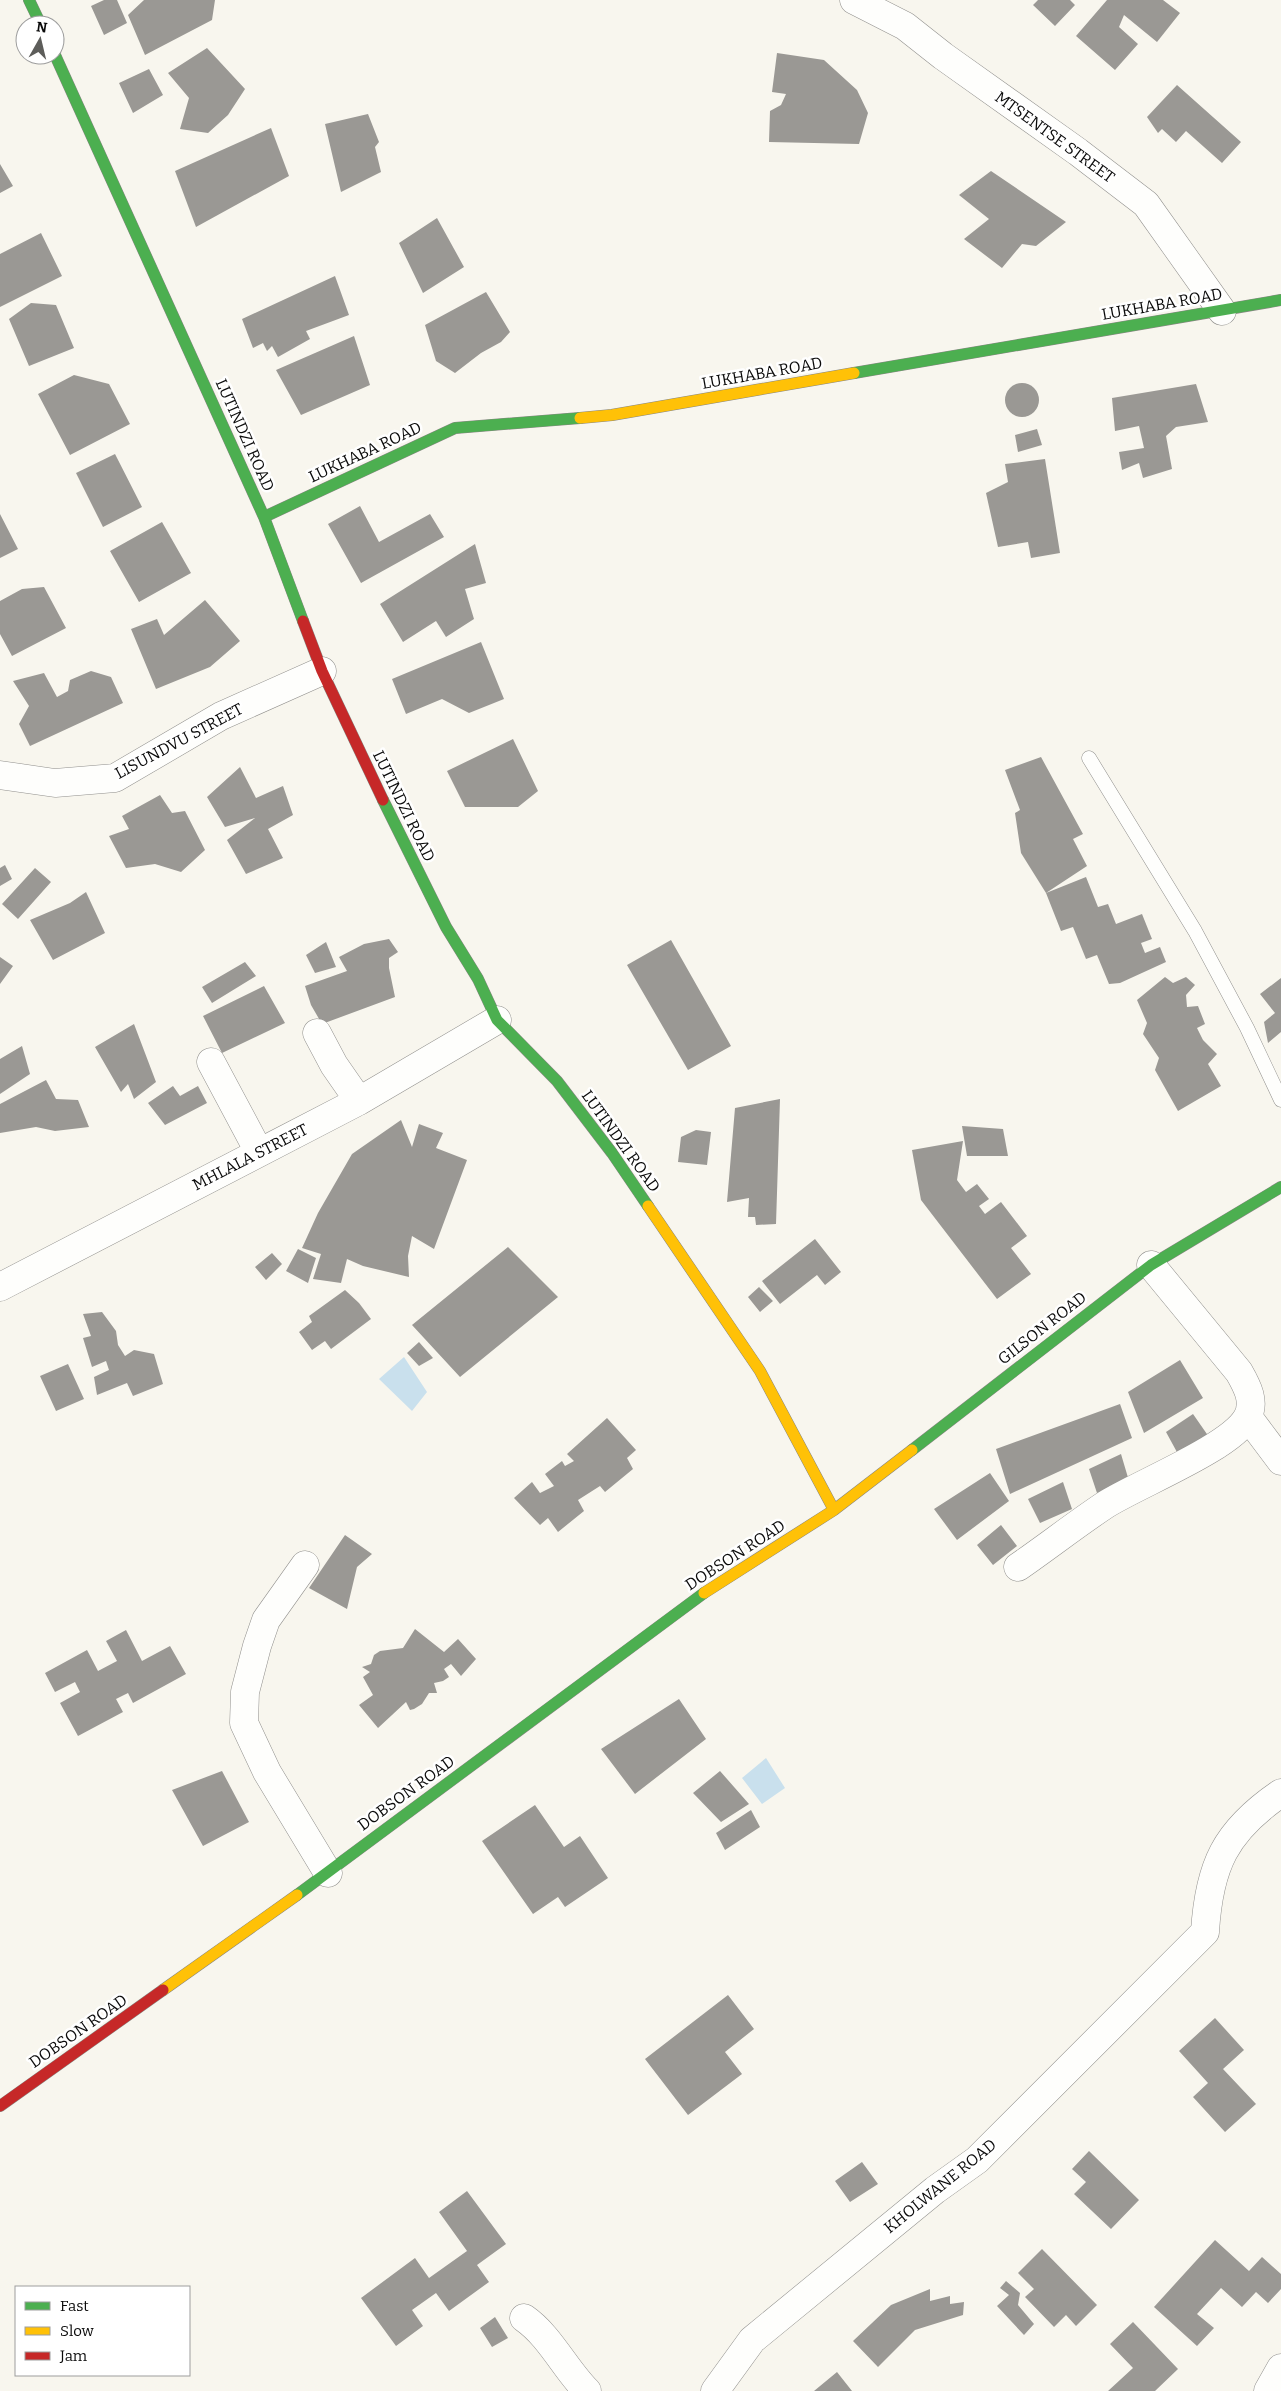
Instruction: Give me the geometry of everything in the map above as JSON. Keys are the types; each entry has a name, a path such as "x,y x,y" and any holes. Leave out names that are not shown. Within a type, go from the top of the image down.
{"street":[{"path":"30,0 37,15"},
{"name":"MTSENTSE STREET","path":"854,0 905,26 943,56 1078,152 1146,204 1222,311"},
{"name":"LUTINDZI ROAD","path":"60,65 264,517 322,671 446,927 478,979 497,1020 557,1081 612,1153 688,1262 760,1371 834,1510"},
{"name":"LUKHABA ROAD","path":"264,517 455,428 612,415 1281,300"},
{"name":"LISUNDVU STREET","path":"0,776 55,783 115,778 222,716 322,671"},
{"name":"MHLALA STREET","path":"0,1288 360,1101 497,1020"},
{"path":"317,1033 334,1065 360,1101"},
{"path":"211,1062 259,1152"},
{"name":"GILSON ROAD","path":"834,1510 1152,1264 1281,1187"},
{"path":"1018,1567 1106,1505 1218,1444 1238,1430 1248,1417 1251,1401 1248,1388 1239,1372 1152,1264"},
{"path":"1248,1417 1281,1461"},
{"name":"DOBSON ROAD","path":"0,2106 328,1873 691,1602 834,1510"},
{"path":"305,1565 266,1620 256,1646 245,1692 244,1723 267,1772 328,1873"},
{"name":"KHOLWANE ROAD","path":"715,2391 752,2340 935,2190 977,2160 1204,1932 1207,1897 1218,1864 1225,1850 1233,1836 1254,1811 1281,1793"},
{"path":"524,2318 536,2326 573,2377 587,2391"},
{"path":"1268,2391 1281,2368"}],"lane":[{"path":"1089,758 1195,931 1247,1028 1281,1100"}],"water":[{"path":"404,1357 427,1392 412,1411 379,1379"},
{"path":"766,1758 785,1788 762,1804 742,1778"}],"building":[{"path":"104,0 117,0 127,23 104,35 91,6"},
{"path":"144,0 215,0 212,20 145,55 128,15"},
{"path":"1038,0 1070,0 1075,5 1055,26 1033,5"},
{"path":"1107,0 1163,0 1180,13 1157,42 1124,15 1119,27 1138,44 1115,70 1076,36"},
{"path":"207,48 245,89 228,115 208,133 180,129 189,98 168,73"},
{"path":"777,53 824,60 857,90 868,113 859,144 769,142 770,111 781,105 786,94 772,92"},
{"path":"149,69 163,95 133,113 119,83"},
{"path":"1177,85 1241,142 1222,163 1186,131 1176,142 1162,129 1158,133 1147,117"},
{"path":"368,114 379,142 375,147 381,172 341,192 325,124"},
{"path":"271,128 289,176 196,227 175,171"},
{"path":"0,164 13,186 0,193"},
{"path":"991,171 1066,222 1036,246 1022,244 1002,268 964,239 989,219 959,195"},
{"path":"437,218 464,267 423,293 399,243"},
{"path":"41,233 62,276 0,307 0,254"},
{"path":"335,276 349,315 306,331 310,339 278,357 272,346 267,351 263,343 253,348 242,319"},
{"path":"486,292 510,332 501,342 481,353 455,373 436,361 425,325"},
{"path":"31,303 56,305 74,348 29,366 9,319"},
{"path":"354,336 370,385 301,415 276,370"},
{"path":"74,375 109,384 130,424 70,455 38,394"},
{"path":"1022,383 1029,384 1034,388 1038,393 1038,407 1034,412 1029,416 1022,417 1015,416 1010,412 1006,407 1005,400 1006,393 1010,388 1015,384"},
{"path":"1196,384 1208,422 1176,427 1166,436 1172,469 1143,478 1139,463 1122,470 1119,452 1144,448 1139,426 1115,431 1112,398"},
{"path":"1037,429 1042,445 1018,452 1015,435"},
{"path":"115,454 142,507 103,527 76,473"},
{"path":"1045,459 1060,553 1031,558 1028,542 998,547 986,493 1008,482 1005,464"},
{"path":"360,506 379,542 430,514 444,537 361,583 328,524"},
{"path":"0,514 18,549 0,558"},
{"path":"162,522 191,573 139,602 110,551"},
{"path":"475,544 486,583 465,589 474,619 446,637 436,621 403,642 380,604"},
{"path":"44,587 66,628 12,656 0,634 0,601 22,589"},
{"path":"205,600 240,641 210,667 156,689 131,629 157,619 164,635"},
{"path":"481,642 504,699 469,713 442,699 406,714 392,679"},
{"path":"91,671 111,677 123,703 30,746 19,724 29,706 13,681 44,673 57,697 68,691 70,680"},
{"path":"513,739 538,791 518,807 465,807 447,771"},
{"path":"1041,757 1083,834 1073,839 1087,866 1046,893 1021,853 1015,813 1020,810 1005,770"},
{"path":"240,767 256,798 283,786 293,815 268,829 283,858 246,874 227,840 255,818 225,827 207,797"},
{"path":"160,795 172,813 185,811 205,850 181,872 155,864 126,868 109,836 129,829 122,816"},
{"path":"5,865 12,879 0,886 0,868"},
{"path":"35,868 51,882 18,919 2,904"},
{"path":"1086,877 1098,907 1108,904 1116,924 1142,914 1152,939 1141,943 1145,953 1160,947 1166,962 1120,983 1109,984 1097,955 1086,959 1073,927 1061,931 1046,893"},
{"path":"86,892 105,933 53,960 30,920 70,903"},
{"path":"389,939 398,952 389,958 389,968 395,997 322,1024 311,1005 305,986 347,971 339,957 364,944"},
{"path":"671,940 731,1046 688,1070 627,965"},
{"path":"326,942 336,967 315,973 306,955"},
{"path":"0,957 13,966 0,984"},
{"path":"245,962 256,976 212,1003 202,987"},
{"path":"1165,977 1173,983 1186,977 1195,985 1186,995 1187,1007 1198,1006 1205,1024 1197,1028 1203,1040 1217,1054 1208,1064 1221,1086 1178,1111 1155,1070 1159,1058 1143,1034 1147,1023 1137,1000"},
{"path":"1281,978 1281,1032 1268,1043 1264,1022 1275,1013 1260,994"},
{"path":"264,986 285,1023 222,1053 203,1016"},
{"path":"134,1024 156,1082 134,1099 128,1084 121,1092 95,1047"},
{"path":"22,1046 30,1074 0,1094 0,1059"},
{"path":"46,1080 56,1099 78,1100 89,1127 55,1131 36,1127 0,1133 0,1104"},
{"path":"173,1086 180,1096 198,1086 207,1103 165,1125 148,1103"},
{"path":"780,1099 776,1224 756,1225 755,1217 748,1217 749,1198 727,1202 735,1108"},
{"path":"401,1120 412,1147 419,1124 443,1133 436,1148 467,1160 434,1249 412,1236 408,1256 409,1277 363,1266 347,1259 341,1283 313,1279 321,1254 302,1248 318,1213 352,1154"},
{"path":"962,1126 1003,1129 1008,1156 967,1156"},
{"path":"696,1130 711,1132 707,1165 678,1162 681,1137"},
{"path":"963,1141 957,1180 966,1192 977,1184 989,1199 979,1206 985,1214 1001,1202 1027,1236 1011,1248 1031,1274 997,1299 921,1200 912,1150"},
{"path":"815,1239 841,1272 825,1285 817,1275 780,1304 762,1281"},
{"path":"508,1247 558,1297 460,1377 412,1325"},
{"path":"298,1249 316,1258 308,1283 286,1271"},
{"path":"272,1253 282,1264 266,1280 255,1267"},
{"path":"759,1287 773,1301 760,1312 748,1297"},
{"path":"345,1290 359,1303 371,1319 331,1349 325,1341 312,1350 299,1332 312,1322 309,1316"},
{"path":"102,1312 116,1331 118,1345 125,1356 134,1350 154,1354 163,1384 133,1396 127,1383 97,1395 94,1377 109,1370 106,1361 92,1367 83,1338 91,1336 83,1314"},
{"path":"419,1342 433,1358 419,1366 407,1353"},
{"path":"1180,1360 1203,1398 1144,1433 1128,1392"},
{"path":"68,1364 84,1399 56,1411 40,1376"},
{"path":"1120,1404 1132,1438 1010,1494 996,1449"},
{"path":"1193,1414 1209,1437 1178,1454 1166,1432"},
{"path":"607,1418 636,1450 627,1458 633,1469 605,1492 600,1486 578,1500 584,1511 558,1532 548,1518 540,1525 514,1498 532,1482 540,1493 554,1486 545,1474 562,1461 565,1466 574,1461 567,1454"},
{"path":"1121,1454 1129,1481 1097,1493 1089,1469"},
{"path":"990,1473 1009,1501 957,1540 934,1509"},
{"path":"1063,1482 1072,1509 1040,1523 1028,1499"},
{"path":"1001,1525 1017,1546 993,1565 977,1545"},
{"path":"345,1535 372,1554 357,1567 347,1609 309,1588"},
{"path":"415,1629 444,1652 458,1639 476,1659 461,1676 451,1664 444,1669 449,1677 434,1683 437,1693 429,1693 422,1704 414,1709 410,1710 406,1702 378,1728 359,1705 373,1695 363,1677 370,1672 362,1667 371,1664 374,1655 380,1651 403,1648"},
{"path":"126,1630 142,1661 170,1646 186,1674 133,1703 128,1693 116,1699 123,1712 78,1736 60,1703 80,1692 75,1682 55,1692 45,1673 87,1650 98,1671 117,1661 106,1641"},
{"path":"679,1699 706,1739 635,1794 601,1749"},
{"path":"222,1771 249,1822 203,1846 172,1790"},
{"path":"720,1771 749,1804 721,1822 693,1793"},
{"path":"535,1805 564,1847 580,1836 608,1878 565,1907 558,1897 533,1914 482,1841"},
{"path":"751,1810 760,1827 725,1850 716,1833"},
{"path":"728,1995 754,2029 725,2052 742,2074 688,2115 645,2059"},
{"path":"1215,2018 1244,2050 1223,2069 1256,2104 1225,2132 1193,2097 1208,2083 1179,2051"},
{"path":"1089,2151 1139,2200 1111,2229 1074,2194 1086,2182 1072,2169"},
{"path":"862,2162 878,2184 850,2202 835,2181"},
{"path":"467,2191 506,2244 477,2265 489,2282 449,2311 436,2293 412,2310 423,2326 396,2346 361,2298 415,2258 429,2278 467,2251 439,2212"},
{"path":"1215,2240 1249,2271 1262,2257 1281,2274 1281,2289 1268,2303 1256,2292 1242,2307 1221,2288 1197,2314 1214,2328 1197,2346 1154,2307"},
{"path":"1042,2249 1097,2305 1076,2326 1066,2315 1054,2327 1025,2297 1034,2289 1018,2273"},
{"path":"1006,2281 1020,2293 1018,2305 1034,2324 1024,2335 997,2306 1009,2295 1000,2288"},
{"path":"930,2289 930,2301 950,2296 950,2304 964,2302 963,2315 915,2330 878,2367 853,2341 891,2305"},
{"path":"495,2317 508,2338 492,2347 480,2328"},
{"path":"1133,2322 1178,2369 1155,2391 1108,2391 1133,2368 1110,2344"},
{"path":"837,2372 852,2391 814,2391"}],"traffic: fast":[{"path":"29,0 36,15"},
{"path":"60,65 264,517 303,621"},
{"path":"854,373 1281,300"},
{"path":"264,517 455,428 580,418"},
{"path":"383,800 446,927 478,979 497,1020 557,1081 612,1153 648,1206"},
{"path":"912,1450 1151,1265 1281,1187"},
{"path":"297,1895 704,1593"}],"traffic: slow":[{"path":"580,418 612,415 854,373"},
{"path":"648,1206 760,1371 834,1510"},
{"path":"704,1593 834,1510 912,1450"},
{"path":"163,1990 297,1895"}],"traffic: jam":[{"path":"303,621 322,671 383,800"},
{"path":"0,2106 163,1990"}]}
